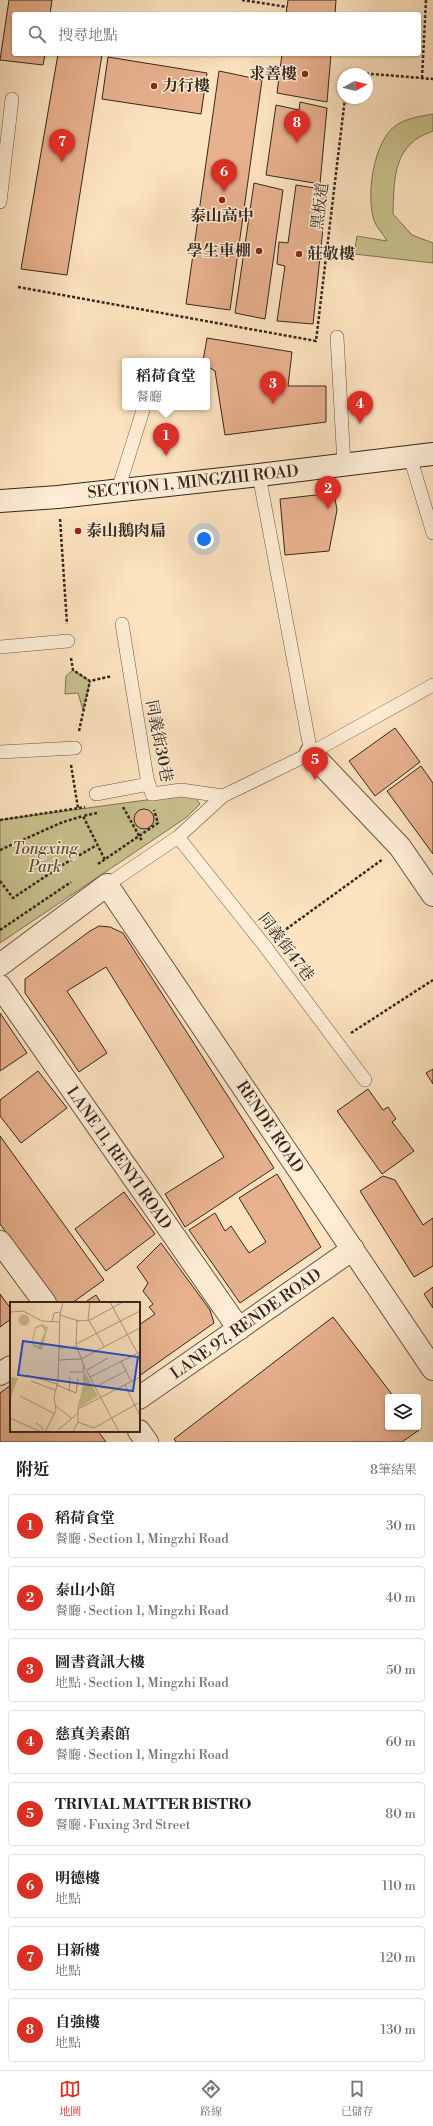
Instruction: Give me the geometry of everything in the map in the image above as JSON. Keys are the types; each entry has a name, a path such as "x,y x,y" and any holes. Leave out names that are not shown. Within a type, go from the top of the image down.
{"street":[{"name":"SECTION 1, MINGZHI ROAD","path":"0,501 58,497 433,454"},
{"path":"311,753 400,847 433,895"},
{"path":"0,965 107,885"},
{"name":"RENDE ROAD","path":"107,885 433,1369"},
{"name":"LANE 11, RENYI ROAD","path":"0,986 239,1329"},
{"path":"0,1242 44,1302"},
{"name":"LANE 97, RENDE ROAD","path":"140,1397 352,1249"},
{"path":"0,1374 10,1367"},
{"path":"140,1432 147,1442"}],"lane":[{"path":"0,202 12,99"},
{"path":"336,337 344,465"},
{"path":"118,490 143,410"},
{"path":"410,457 433,533"},
{"path":"259,475 311,753"},
{"name":"同義街30巷","path":"122,624 128,672 152,794 181,790 222,796"},
{"path":"0,647 68,641"},
{"path":"107,885 178,837 222,796 311,753 433,685"},
{"path":"0,752 75,748"},
{"path":"94,800 149,784"},
{"name":"同義街47巷","path":"178,837 264,945 364,1080"}],"path":[{"path":"242,0 287,7"},
{"path":"422,78 426,0"},
{"path":"373,75 433,79"},
{"name":"黑板道","path":"18,286 316,341 344,104"},
{"path":"58,497 68,641 73,670 90,681 128,672"},
{"path":"0,820 94,800"},
{"path":"116,808 131,805"},
{"path":"123,806 139,836 158,823 154,809 150,807"},
{"path":"0,850 63,822 103,811"},
{"path":"83,816 105,860"},
{"path":"0,881 13,898 64,864 97,845"},
{"path":"264,945 400,847"},
{"path":"337,1042 433,980"}],"green space":[{"path":"433,114 433,131 410,144 403,153 398,164 394,188 393,214 412,235 433,243 433,263 354,254 357,236 387,241 375,223 371,199 373,170 382,142 389,131 398,124 420,116"},
{"path":"73,670 90,681 83,710 78,693 65,694 66,676"},
{"name":"Tongxing Park","path":"183,795 196,798 200,804 187,817 0,943 0,820"}],"building":[{"path":"9,0 52,0 50,12 12,12 12,56 45,56 43,65 0,60"},
{"path":"288,0 336,0 335,12 286,12"},
{"path":"58,56 102,56 67,275 21,269"},
{"name":"求善樓","path":"282,56 331,56 327,102 277,93"},
{"name":"力行樓","path":"108,57 207,73 201,114 102,99"},
{"path":"219,71 262,80 230,310 186,304"},
{"path":"300,102 327,108 320,184 266,175 276,105 299,110"},
{"name":"學生車棚","path":"254,183 283,190 265,319 235,313"},
{"name":"莊敬樓","path":"296,185 327,190 313,324 277,321 285,266 277,264 279,242 288,243"},
{"path":"207,338 292,352 288,386 326,386 326,422 225,435 215,371 210,368 210,358 204,358"},
{"path":"334,493 337,510 329,551 285,555 280,499"},
{"path":"395,728 420,762 375,796 349,761"},
{"path":"421,766 433,783 433,854 387,791"},
{"path":"144,809 151,812 154,819 151,826 144,829 137,826 134,819 137,812"},
{"path":"99,926 110,927 123,933 274,1168 185,1227 165,1194 224,1157 106,967 67,991 107,1053 79,1072 25,993 25,979"},
{"path":"0,1013 27,1053 0,1071"},
{"path":"433,1069 433,1084 426,1073"},
{"path":"38,1071 67,1108 21,1143 0,1116 0,1100"},
{"path":"368,1089 383,1110 388,1107 396,1119 392,1122 414,1151 382,1174 337,1111"},
{"path":"0,1136 104,1280 73,1302 56,1302 0,1224"},
{"path":"277,1174 321,1247 240,1303 189,1230 215,1213 225,1231 231,1226 249,1253 266,1242 239,1198"},
{"path":"383,1176 395,1180 423,1225 433,1218 433,1266 414,1277 360,1191"},
{"path":"124,1192 155,1234 106,1271 75,1229"},
{"path":"161,1243 210,1310 214,1323 140,1375 140,1324 155,1314 149,1307 153,1304 143,1291 148,1283 137,1267"},
{"path":"433,1287 433,1308 424,1294"},
{"path":"0,1294 10,1308 10,1320 0,1327"},
{"path":"96,1295 100,1302 86,1302"},
{"path":"333,1317 392,1394 385,1394 385,1430 419,1430 402,1442 176,1442 174,1439"},
{"path":"10,1386 10,1432 99,1432 106,1442 0,1442 0,1393"}],"place":[{"name":"求善樓","path":"305,74"},
{"name":"力行樓","path":"154,86"},
{"name":"自強樓","path":"297,143"},
{"name":"日新樓","path":"62,162"},
{"name":"明德樓","path":"224,192"},
{"name":"泰山高中","path":"222,200"},
{"name":"學生車棚","path":"259,251"},
{"name":"莊敬樓","path":"299,254"},
{"name":"圖書資訊大樓","path":"273,404"},
{"name":"慈真美素館","path":"360,424"},
{"name":"稻荷食堂","path":"166,456"},
{"name":"泰山小館","path":"328,509"},
{"name":"泰山鵝肉扁","path":"78,531"},
{"name":"TRIVIAL MATTER BISTRO","path":"315,780"}]}
